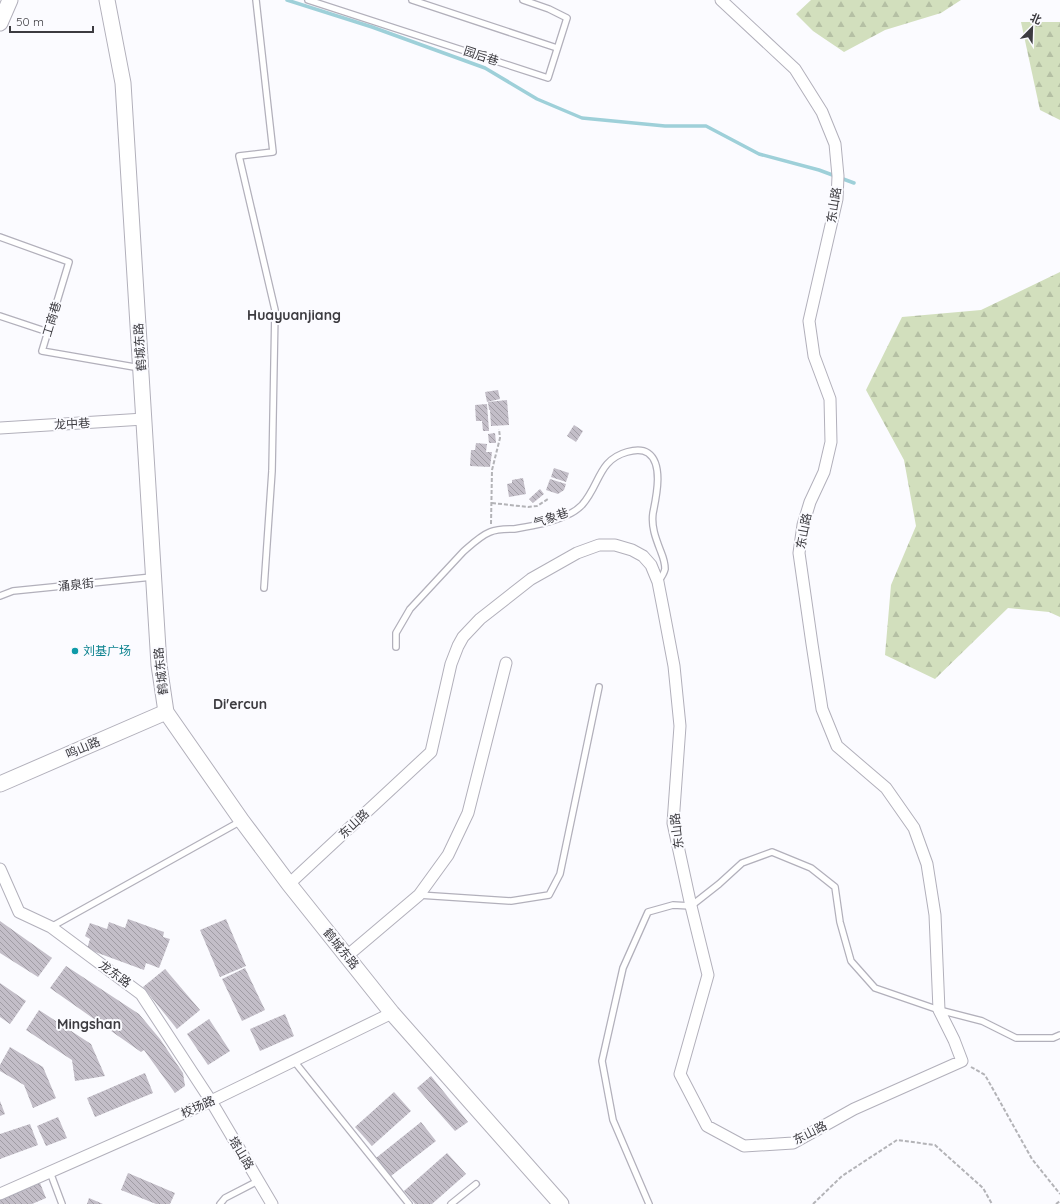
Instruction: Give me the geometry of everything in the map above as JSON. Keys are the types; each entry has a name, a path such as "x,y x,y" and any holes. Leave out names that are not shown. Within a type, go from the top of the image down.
{"street":[{"path":"0,23 10,0"},
{"name":"鹤城东路","path":"107,0 123,83 159,665 166,712 242,821 392,1013 561,1204"},
{"name":"东山路","path":"290,884 431,752 451,664 463,637 480,619 531,578 576,553 599,545 615,545 632,550 643,556 651,565 658,582 674,666 680,726 673,823 708,975 680,1074 707,1126 744,1146 793,1143 854,1108 962,1061 954,1040 939,1010 935,914 927,864 914,828 886,788 837,746 822,709 799,553 803,525 810,502 824,472 831,442 830,399 814,356 809,321 837,199 838,180 835,144 822,112 795,69 721,0"},
{"name":"龙中巷","path":"0,428 144,419"},
{"path":"347,956 419,895 448,855 468,813 506,663"},
{"name":"鸣山路","path":"0,784 166,712"},
{"name":"龙东路","path":"0,869 19,912 51,927 142,994 211,1102"},
{"name":"校场路","path":"0,1194 211,1102 392,1013"},
{"name":"塔山路","path":"211,1102 272,1204"}],"lane":[{"path":"256,0 273,152 239,156 275,310 272,471 264,588"},
{"name":"园后巷","path":"308,0 324,2 548,78 568,18 549,9 523,0"},
{"path":"412,0 557,48"},
{"name":"工商巷","path":"0,237 69,262 42,351 141,368"},
{"path":"0,316 48,332"},
{"name":"气象巷","path":"396,647 396,633 410,609 463,552 483,535 490,532 536,525 566,516 581,506 592,491 604,467 618,454 634,450 646,452 652,456 658,478 657,495 652,518 653,530 665,569 663,576 658,582"},
{"name":"涌泉街","path":"0,596 13,591 154,577"},
{"path":"419,895 511,901 548,895 560,874 599,687"},
{"path":"51,927 242,821"},
{"path":"649,1204 613,1120 602,1061 623,968 648,912 673,905 691,906 742,863 772,852 811,868 835,888 840,922 851,961 875,988 939,1010 982,1021 1016,1038 1053,1038 1060,1034"},
{"path":"294,1060 408,1204"},
{"path":"50,1172 62,1204"},
{"path":"220,1204 225,1198 258,1181"},
{"path":"451,1204 476,1184"}],"path":[{"path":"490,532 492,470 500,438 499,429"},
{"path":"492,503 528,507 537,506 548,500"},
{"path":"962,1061 985,1075 1032,1159 1060,1194"},
{"path":"812,1204 842,1176 897,1140 935,1145 983,1188 992,1204"},
{"path":"1056,1204 1060,1201"}],"green space":[{"path":"811,0 961,0 941,13 885,30 844,52 813,31 796,14"},
{"path":"1021,22 1060,22 1060,120 1040,110"},
{"path":"1060,272 1060,617 1049,612 1008,608 935,679 885,655 891,585 916,526 904,460 866,390 902,317 981,310"}],"building":[{"path":"498,390 500,399 487,402 485,392"},
{"path":"507,400 509,425 491,426 488,402"},
{"path":"487,404 489,431 483,431 482,421 476,421 475,405"},
{"path":"574,425 583,431 576,442 567,436"},
{"path":"495,433 496,443 489,443 488,434"},
{"path":"476,443 487,444 486,452 492,452 490,467 470,466 471,450 475,450"},
{"path":"554,468 569,473 566,482 551,477"},
{"path":"523,478 526,494 509,497 507,484 512,483 512,480"},
{"path":"550,479 566,484 564,490 558,494 546,490"},
{"path":"540,489 544,494 533,503 529,499"},
{"path":"128,919 164,932 163,937 170,939 159,968 146,963 144,970 87,949 90,939 85,936 90,923 107,929 109,922 125,928"},
{"path":"226,919 246,966 220,977 200,930"},
{"path":"0,921 52,958 38,977 0,953"},
{"path":"66,966 139,1014 160,1039 183,1073 185,1086 175,1093 144,1050 141,1052 50,988"},
{"path":"245,968 265,1010 242,1021 222,979"},
{"path":"165,969 200,1010 177,1029 143,987"},
{"path":"0,983 26,1001 10,1024 0,1017"},
{"path":"39,1010 91,1044 105,1076 75,1081 72,1060 26,1030"},
{"path":"285,1014 294,1036 260,1051 250,1029"},
{"path":"209,1019 230,1051 208,1065 187,1034"},
{"path":"10,1047 43,1067 56,1098 33,1108 24,1085 0,1071 0,1065"},
{"path":"145,1073 153,1093 95,1117 87,1098"},
{"path":"431,1076 468,1122 455,1131 417,1088"},
{"path":"394,1092 411,1111 372,1146 355,1127"},
{"path":"0,1101 5,1114 0,1116"},
{"path":"58,1117 67,1138 46,1146 37,1126"},
{"path":"421,1122 436,1141 391,1176 376,1158"},
{"path":"30,1124 38,1145 0,1159 0,1134"},
{"path":"447,1153 466,1174 432,1204 415,1204 404,1191"},
{"path":"128,1173 175,1193 170,1204 156,1204 121,1190"},
{"path":"40,1183 46,1198 32,1204 0,1204 0,1199"},
{"path":"89,1198 103,1204 87,1204"}],"waterway":[{"path":"287,0 372,27 485,68 537,99 582,118 665,126 706,126 759,154 819,170 854,183"}],"place":[{"name":"刘基广场","path":"75,651"}],"district":[{"name":"Huayuanjiang","path":"294,315"},
{"name":"Di'ercun","path":"240,704"},
{"name":"Mingshan","path":"89,1024"}]}
